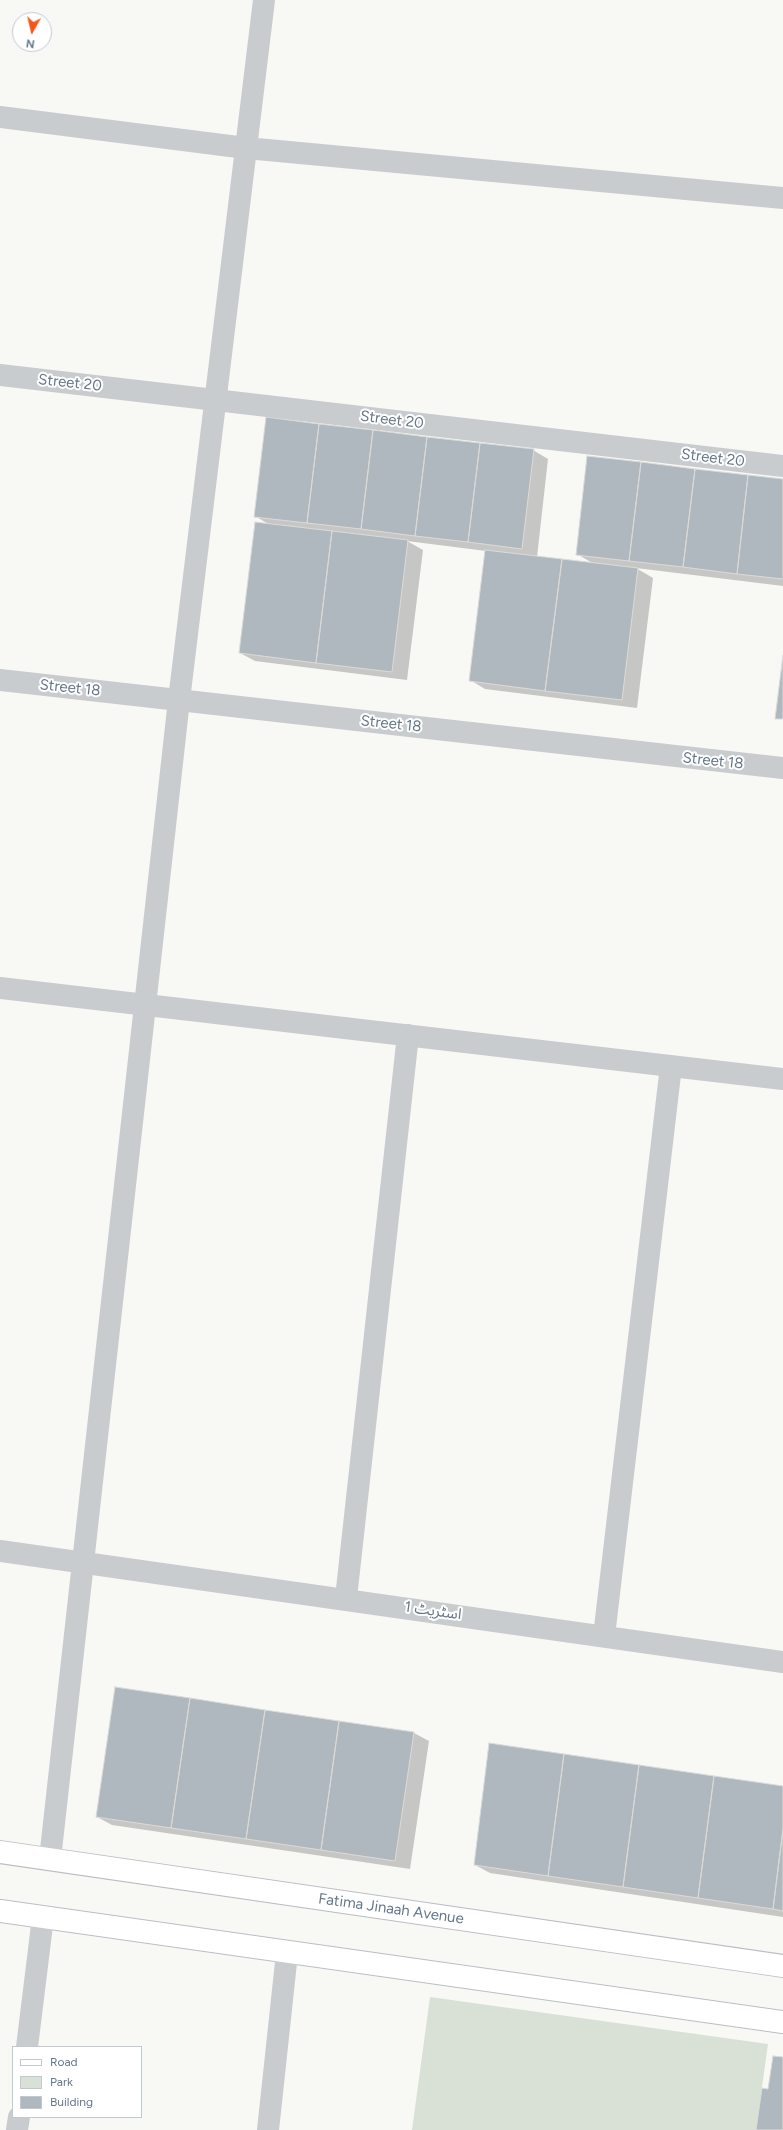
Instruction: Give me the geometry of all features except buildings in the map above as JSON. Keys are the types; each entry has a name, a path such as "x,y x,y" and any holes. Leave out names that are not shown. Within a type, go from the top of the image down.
{"main road":[{"name":"Fatima Jinaah Avenue","path":"0,1852 783,1966"},
{"path":"0,1911 287,1953 783,2022"}],"street":[{"path":"50,1859 179,700 264,0"},
{"path":"0,117 246,148 783,198"},
{"name":"Street 20","path":"0,375 783,466"},
{"name":"Street 18","path":"0,680 783,768"},
{"path":"0,988 145,1003 783,1079"},
{"path":"346,1598 408,1035"},
{"path":"604,1636 671,1066"},
{"name":"اسٹریٹ 1","path":"0,1551 346,1598 783,1662"},
{"path":"28,2046 43,1917"},
{"path":"268,2130 287,1953"},
{"path":"17,2130 19,2118"}],"green space":[{"path":"430,1997 768,2044 756,2130 412,2130"}]}
